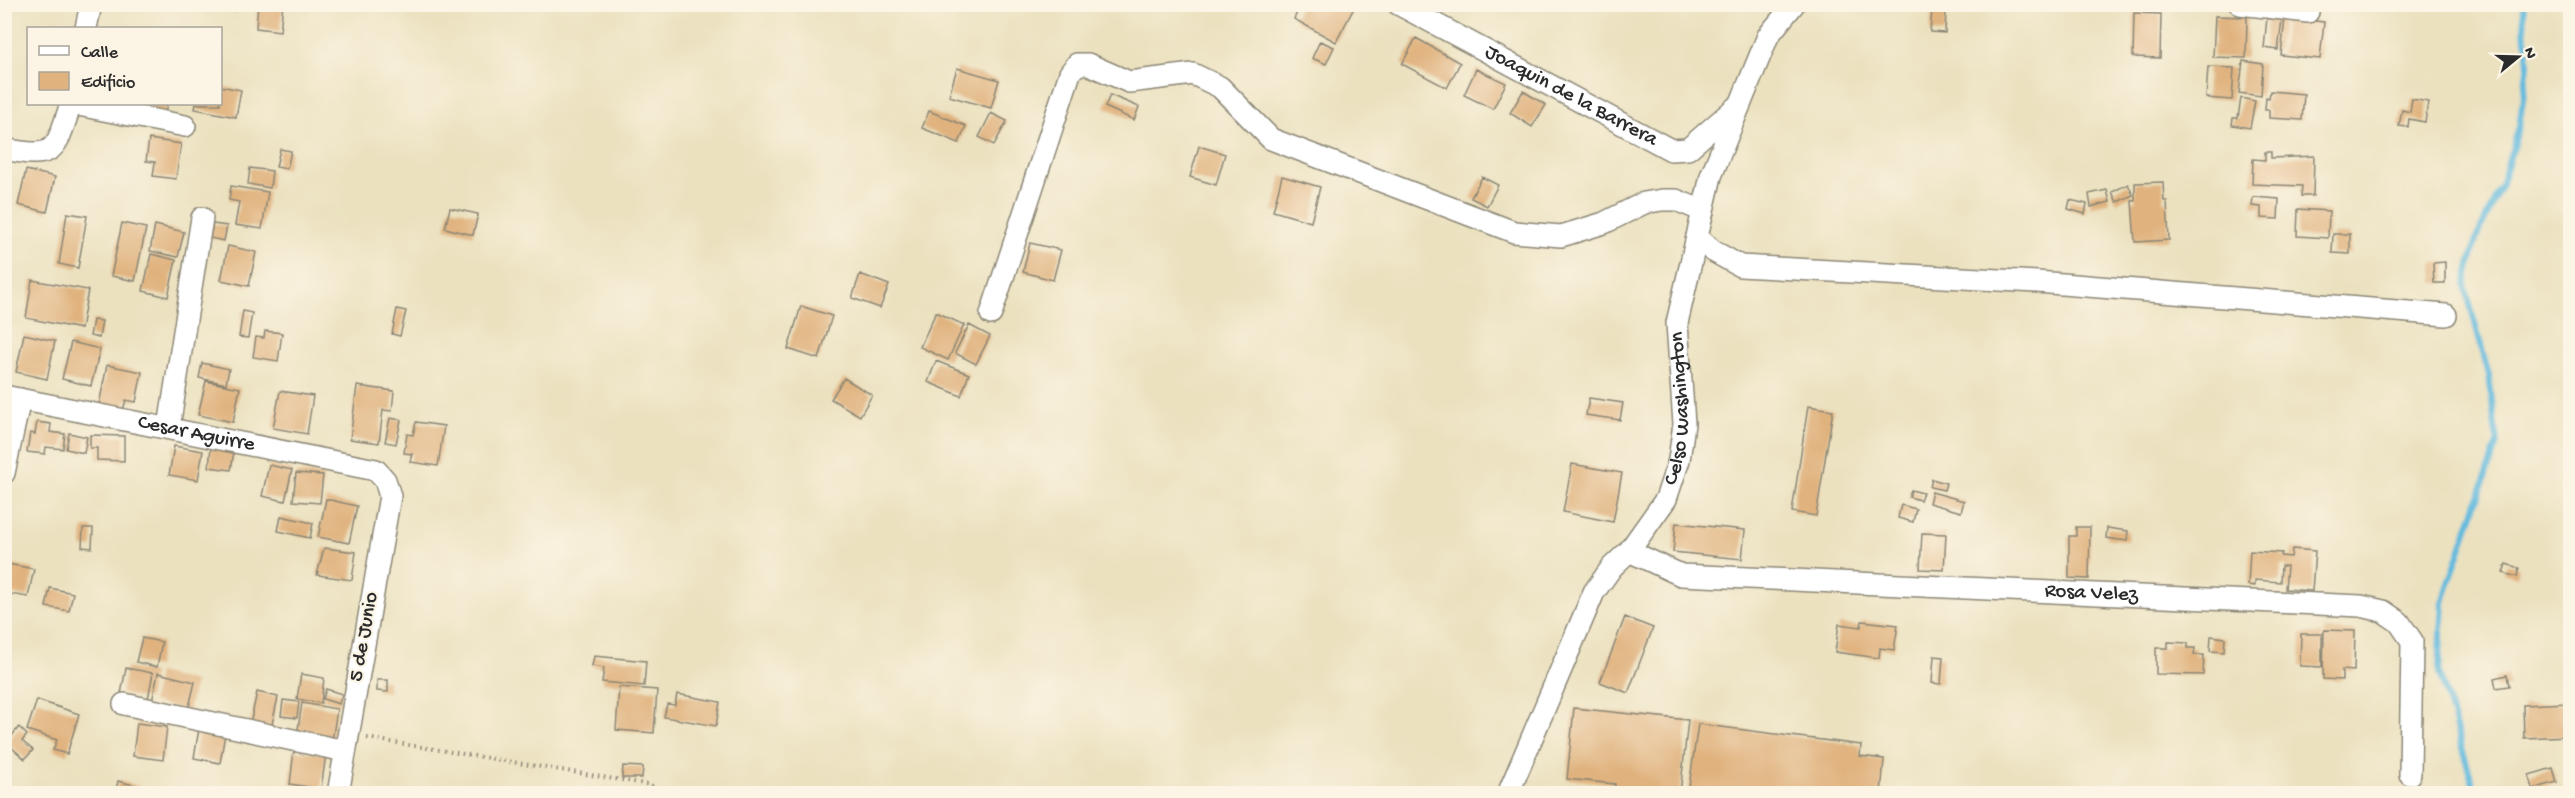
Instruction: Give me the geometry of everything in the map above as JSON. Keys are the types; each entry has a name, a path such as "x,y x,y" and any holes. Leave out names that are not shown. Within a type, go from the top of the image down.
{"street":[{"path":"86,27 91,4"},
{"name":"Joaquin de la Barrera","path":"1398,4 1671,150 1688,149 1738,105"},
{"name":"Celso Washington","path":"1508,794 1594,592 1612,567 1629,551 1666,499 1679,460 1684,424 1677,323 1711,176 1768,36 1794,4"},
{"path":"2240,4 2307,12 2308,4"},
{"path":"991,314 1070,74 1077,64 1088,64 1129,82 1192,74 1220,87 1271,139 1514,232 1561,236 1604,222 1644,204 1662,200 1676,200 1703,212"},
{"path":"4,149 35,155 49,150 57,143 72,105"},
{"path":"77,105 185,126"},
{"path":"169,427 202,218"},
{"path":"1697,237 1713,251 1740,266 2037,282 2446,315"},
{"path":"4,473 12,397"},
{"name":"Cesar Aguirre","path":"12,397 376,470 385,480"},
{"name":"5 de Junio","path":"338,794 390,496 385,480"},
{"name":"Rosa Velez","path":"1629,551 1681,575 2361,606 2383,611 2399,622 2412,641 2410,774"},
{"path":"124,704 347,743"}],"path":[{"path":"347,743 651,784 659,794"}],"building":[{"path":"210,4 235,4 234,11"},
{"path":"258,4 283,4 280,31 256,28"},
{"path":"1301,4 1324,4 1329,7 1331,4 1356,4 1336,42 1294,19"},
{"path":"1932,9 1946,10 1945,33 1930,32"},
{"path":"2134,13 2161,14 2160,58 2133,57"},
{"path":"2215,16 2247,17 2246,58 2213,57"},
{"path":"2267,18 2282,20 2278,50 2264,48"},
{"path":"2285,18 2324,22 2320,59 2281,55"},
{"path":"1416,38 1460,63 1447,88 1402,64"},
{"path":"1320,41 1334,47 1326,64 1312,58"},
{"path":"2243,61 2263,64 2261,96 2239,93"},
{"path":"2208,67 2234,68 2232,100 2206,98"},
{"path":"957,68 999,80 991,108 949,96"},
{"path":"1476,69 1506,83 1493,109 1464,95"},
{"path":"222,86 241,90 236,117 195,109 196,105 222,105"},
{"path":"1523,91 1546,105 1532,127 1510,113"},
{"path":"2270,91 2304,94 2302,120 2269,118 2269,110 2265,110 2266,97 2269,98"},
{"path":"1110,95 1139,107 1134,120 1105,107"},
{"path":"2241,98 2255,101 2250,128 2232,125 2233,118 2238,118"},
{"path":"2412,99 2428,102 2425,122 2409,119 2408,127 2399,126 2402,110 2410,112"},
{"path":"139,105 167,105 165,114 138,108"},
{"path":"929,111 966,126 959,143 922,128"},
{"path":"991,113 1007,121 994,145 979,137"},
{"path":"149,139 181,144 176,179 153,176 155,162 146,161"},
{"path":"1199,146 1225,154 1216,185 1190,177"},
{"path":"280,149 291,151 287,169 276,167"},
{"path":"2265,152 2271,152 2271,158 2314,156 2313,196 2301,196 2302,186 2252,184 2253,159 2265,160"},
{"path":"250,168 272,171 270,188 248,184"},
{"path":"26,170 55,177 47,212 18,205"},
{"path":"1282,176 1320,187 1311,222 1273,211"},
{"path":"1482,177 1498,185 1487,206 1471,198"},
{"path":"2163,182 2164,201 2167,201 2169,240 2135,242 2132,201 2135,201 2135,183"},
{"path":"2128,184 2133,195 2117,202 2112,192"},
{"path":"231,186 268,192 262,229 235,225 239,202 229,200"},
{"path":"2107,190 2110,202 2091,207 2089,194"},
{"path":"2253,197 2279,199 2278,219 2261,218 2261,207 2252,206"},
{"path":"2070,200 2087,204 2085,214 2068,209"},
{"path":"450,208 478,214 473,235 445,228"},
{"path":"2298,209 2329,211 2328,238 2297,236"},
{"path":"67,213 87,216 78,268 59,264"},
{"path":"122,223 146,228 135,281 111,276"},
{"path":"213,224 227,226 224,241 210,238"},
{"path":"155,225 184,232 178,257 150,251"},
{"path":"2333,234 2350,234 2350,254 2332,253"},
{"path":"1030,243 1061,250 1053,280 1023,272"},
{"path":"228,246 256,252 249,286 221,280"},
{"path":"151,254 176,260 168,297 143,291"},
{"path":"2445,262 2445,283 2434,283 2433,263"},
{"path":"860,274 889,285 880,308 852,298"},
{"path":"32,280 88,290 81,329 26,318"},
{"path":"801,306 832,316 819,359 788,349"},
{"path":"397,309 406,311 400,336 392,334"},
{"path":"243,311 252,313 248,338 239,337"},
{"path":"936,312 964,325 948,360 920,347"},
{"path":"93,320 102,321 99,338 90,336"},
{"path":"969,325 990,336 976,364 955,353"},
{"path":"265,331 282,333 278,361 253,357 256,337 264,338"},
{"path":"24,334 55,341 47,379 16,372"},
{"path":"71,342 100,349 91,386 62,379"},
{"path":"936,361 969,374 961,396 928,382"},
{"path":"202,363 229,369 226,384 199,378"},
{"path":"107,365 142,372 136,402 126,400 123,410 99,405"},
{"path":"844,378 872,395 860,416 831,399"},
{"path":"206,381 240,388 233,422 198,415"},
{"path":"357,386 394,391 392,411 383,410 379,443 350,439"},
{"path":"280,391 313,396 307,434 273,428"},
{"path":"1589,398 1623,403 1620,420 1586,415"},
{"path":"1808,406 1833,410 1816,516 1792,512"},
{"path":"390,418 401,420 396,444 385,442"},
{"path":"37,422 51,424 50,432 65,434 63,449 46,447 45,454 27,452 30,433 35,434"},
{"path":"416,422 444,426 438,466 410,462 412,454 404,453 407,434 413,435"},
{"path":"69,433 87,437 84,453 66,449"},
{"path":"90,435 124,436 124,461 97,460 97,448 90,448"},
{"path":"174,446 203,451 198,480 169,475"},
{"path":"211,447 234,451 231,470 209,467"},
{"path":"1572,464 1622,473 1613,522 1563,512"},
{"path":"269,465 292,470 285,501 262,496"},
{"path":"296,473 323,475 320,503 293,501"},
{"path":"1932,479 1946,483 1944,490 1930,487"},
{"path":"1911,490 1923,493 1920,500 1909,497"},
{"path":"1932,492 1964,501 1961,512 1929,503"},
{"path":"326,499 357,506 349,543 318,537"},
{"path":"1901,505 1916,509 1913,522 1898,518"},
{"path":"281,516 313,523 310,538 278,531"},
{"path":"1676,523 1745,530 1742,559 1673,552"},
{"path":"2076,527 2090,527 2089,579 2069,578 2069,536 2076,536"},
{"path":"83,528 93,528 92,548 82,547"},
{"path":"2107,528 2128,531 2127,541 2106,538"},
{"path":"1922,533 1946,534 1944,570 1920,569"},
{"path":"324,548 356,552 352,580 317,575"},
{"path":"2292,549 2315,551 2312,591 2285,589 2287,566 2281,566 2280,582 2255,580 2255,586 2248,585 2250,551 2282,553 2281,556 2291,557"},
{"path":"8,564 34,569 28,597 4,593"},
{"path":"2506,564 2519,568 2517,577 2503,573"},
{"path":"50,588 73,593 69,611 46,607"},
{"path":"1625,617 1653,628 1628,693 1600,682"},
{"path":"1862,621 1898,625 1894,650 1880,648 1879,658 1835,652 1839,624 1861,627"},
{"path":"2324,630 2355,631 2354,671 2342,670 2342,680 2323,679"},
{"path":"2301,634 2322,634 2322,667 2300,666"},
{"path":"2211,636 2225,638 2224,652 2210,651"},
{"path":"142,638 162,642 157,667 136,662"},
{"path":"2168,642 2188,643 2188,648 2195,648 2194,655 2204,655 2203,675 2156,674 2156,648 2168,648"},
{"path":"594,656 646,661 644,686 602,682 604,668 592,666"},
{"path":"1934,656 1943,657 1941,684 1932,683"},
{"path":"126,668 153,673 148,699 121,694"},
{"path":"158,673 195,682 188,711 152,702"},
{"path":"301,674 324,678 321,703 297,699"},
{"path":"2507,675 2509,686 2496,688 2494,678"},
{"path":"377,680 388,680 388,692 377,691"},
{"path":"619,687 657,690 654,733 616,730"},
{"path":"326,689 342,694 339,704 323,699"},
{"path":"257,692 278,697 271,729 250,724"},
{"path":"677,694 720,702 716,726 664,717 667,704 675,705"},
{"path":"37,700 79,714 67,754 53,750 57,740 27,730"},
{"path":"283,700 299,702 297,718 281,716"},
{"path":"302,703 337,709 332,742 297,736"},
{"path":"2570,703 2570,736 2524,738 2523,705"},
{"path":"1574,708 1688,720 1680,794 1614,794 1615,784 1567,779"},
{"path":"137,723 167,727 163,760 133,756"},
{"path":"1698,724 1861,745 1860,756 1884,759 1881,794 1688,794"},
{"path":"19,727 27,735 22,741 33,750 25,759 6,743"},
{"path":"199,729 225,734 220,763 194,758"},
{"path":"294,750 326,754 321,789 290,784"},
{"path":"623,766 643,767 642,778 622,778"},
{"path":"2553,768 2557,782 2533,789 2529,775"},
{"path":"118,781 138,786 136,794 115,794"}],"waterway":[{"path":"2476,794 2439,672 2443,601 2497,443 2489,375 2465,286 2476,239 2501,186 2519,127 2528,64 2523,4"}]}
